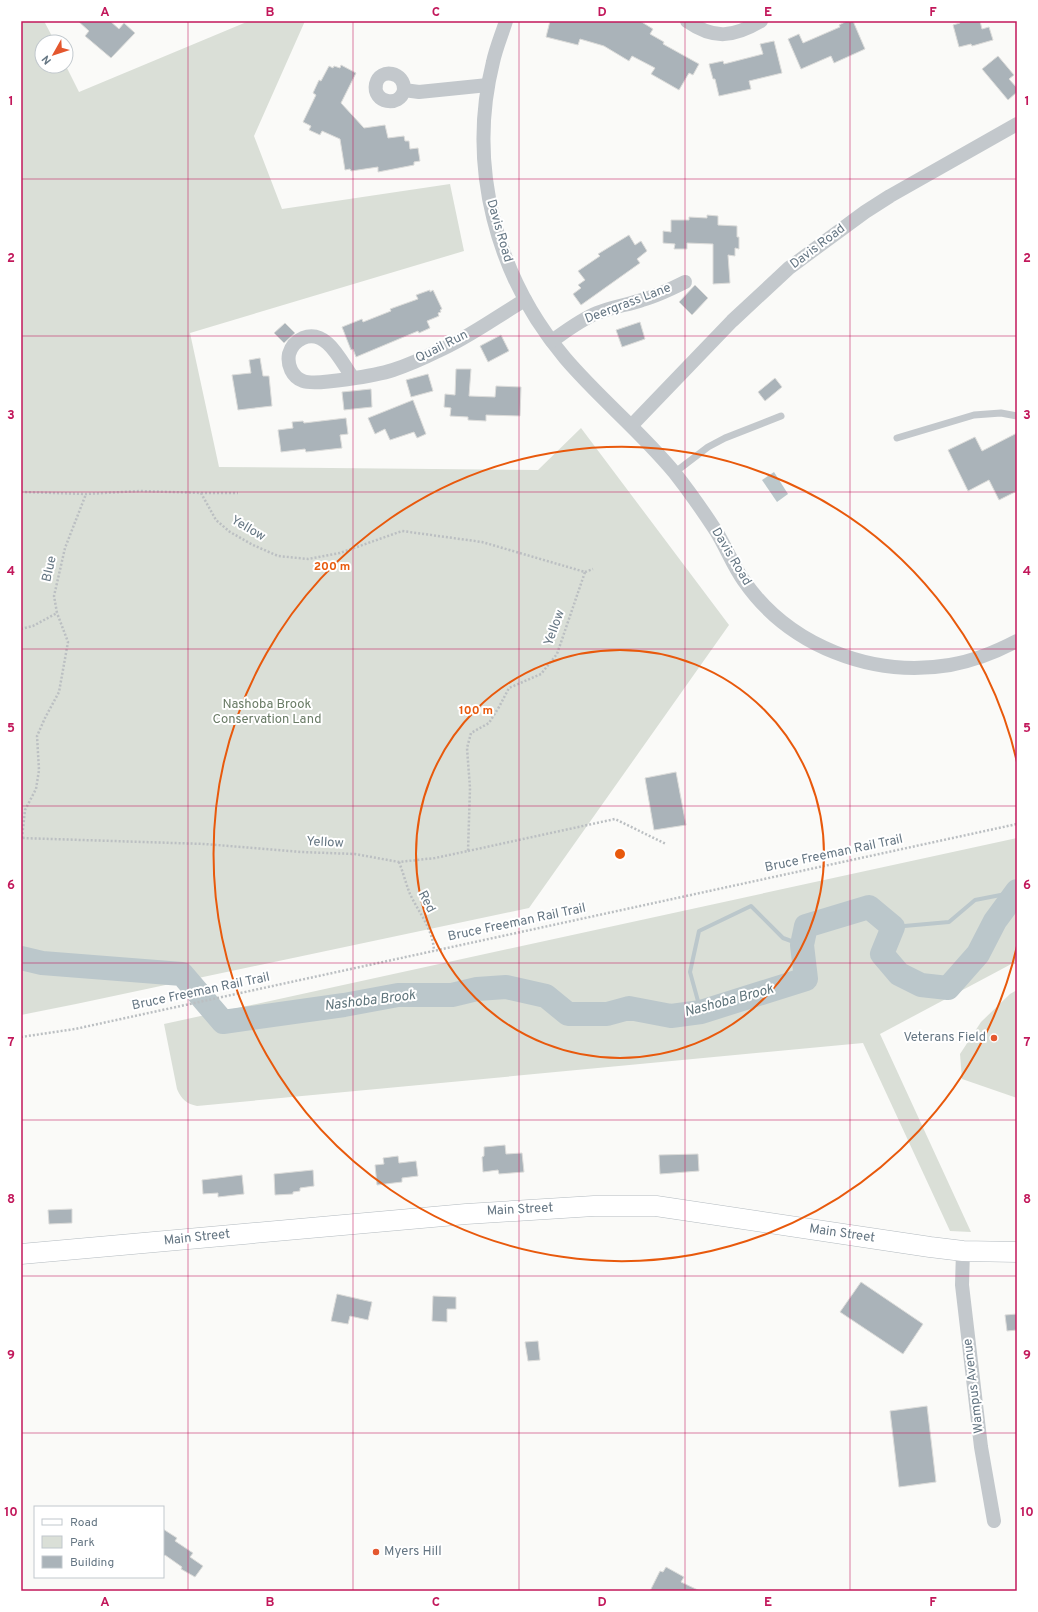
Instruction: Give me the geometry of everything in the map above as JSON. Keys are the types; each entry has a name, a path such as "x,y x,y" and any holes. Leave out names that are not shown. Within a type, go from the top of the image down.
{"main road":[{"name":"Main Street","path":"21,1254 450,1215 594,1206 656,1206 922,1246 963,1251 1017,1252"}],"street":[{"name":"Davis Road","path":"506,21 493,60 488,85 483,155 490,209 504,257 525,300 552,341 581,374 632,425 674,473 697,502 716,531 743,580 758,599 774,615 813,643 857,661 880,666 928,668 951,665 975,659 997,651 1017,641"},
{"path":"687,21 707,32 722,35 738,32 761,21"},
{"path":"404,90 419,92 488,85"},
{"name":"Davis Road","path":"632,425 732,322 789,268 848,224 884,200 1017,124"},
{"name":"Deergrass Lane","path":"552,341 576,324 596,314 616,306 641,300 664,292 685,282"},
{"name":"Quail Run","path":"353,378 394,370 439,351 525,300"},
{"name":"Wampus Avenue","path":"963,1251 962,1285 981,1447 994,1521"}],"lane":[{"path":"897,438 974,415 1001,413 1017,416"},
{"path":"674,473 708,447 725,438 781,416"}],"path":[{"path":"21,492 86,494 140,491 238,493"},
{"name":"Yellow","path":"22,838 205,844 301,852 355,854 399,862 435,858 468,851 470,788 467,748 471,733 489,723 509,688 541,674 557,654 585,572 482,542 402,531 340,553 308,559 278,556 253,545 230,532 216,520 201,493"},
{"name":"Blue","path":"22,838 25,810 36,789 39,770 37,736 59,692 68,642 57,613 54,596 65,548 86,494"},
{"path":"585,572 593,569"},
{"path":"21,629 33,626 57,613"},
{"path":"468,851 615,819 666,844"},
{"name":"Bruce Freeman Rail Trail","path":"21,1038 75,1029 210,1000 1017,824"},
{"name":"Red","path":"399,862 411,895 429,929 434,944 434,951"}],"green space":[{"name":"Nashoba Brook Conservation Land","path":"21,21 44,21 51,34 34,34 34,74 70,74 79,92 249,21 305,21 254,136 282,209 450,184 464,251 190,333 219,467 538,470 581,428 729,625 529,908 21,1015"},
{"path":"1017,838 1017,961 880,1034 971,1232 950,1231 863,1043 197,1106 190,1104 180,1096 177,1089 164,1024"},
{"name":"Veterans Field","path":"1017,990 1017,1098 962,1079 960,1054 981,1022 1010,994"}],"shaded area":[{"path":"774,472 788,494 777,502 762,480"}],"building":[{"path":"78,21 110,21 119,29 124,23 135,33 111,58 85,36 89,31"},
{"path":"550,21 640,21 653,29 650,34 664,42 663,44 699,64 693,75 689,73 679,90 651,74 655,68 632,56 629,61 604,46 580,39 578,45 546,37"},
{"path":"847,21 853,21 865,49 834,63 831,56 801,69 788,39 799,34 803,43 840,27 839,25"},
{"path":"959,21 980,21 982,29 989,27 993,40 972,46 971,44 959,47 953,25 960,23"},
{"path":"774,41 782,73 749,81 751,89 719,96 715,79 713,79 709,64 723,61 724,64 763,54 760,44"},
{"path":"998,56 1014,75 1009,79 1017,88 1017,92 1008,100 982,69"},
{"path":"341,65 356,73 341,103 364,128 385,125 388,138 404,136 405,141 409,141 410,149 418,148 420,161 414,162 414,165 378,172 378,167 351,171 350,169 345,170 340,139 322,131 320,135 309,130 311,126 303,122 316,95 313,93 319,80 321,81 329,66 333,68 334,66 340,68"},
{"path":"707,215 718,216 718,225 737,226 739,249 735,248 735,256 728,255 730,283 713,284 713,244 687,243 687,249 674,249 675,244 663,243 663,231 671,232 671,220 689,220 689,217 707,218"},
{"path":"629,235 635,245 641,241 647,251 637,259 640,263 581,305 573,294 581,288 578,285 585,280 578,271 600,256 598,254"},
{"path":"695,285 708,298 692,315 679,302"},
{"path":"430,290 430,292 433,290 442,309 440,310 441,312 438,313 439,316 427,321 430,328 419,333 418,331 356,357 353,349 351,350 342,327 362,319 363,322 391,311 390,309 418,299 416,295"},
{"path":"640,322 645,339 622,347 616,330"},
{"path":"285,323 295,333 284,343 274,333"},
{"path":"501,335 509,351 488,362 480,346"},
{"path":"260,358 263,376 269,376 272,406 238,410 232,375 251,373 249,360"},
{"path":"456,369 471,369 469,396 495,397 496,386 521,387 520,416 486,415 486,421 468,420 468,417 450,416 451,408 444,407 445,394 455,395"},
{"path":"428,374 433,391 411,397 406,380"},
{"path":"775,378 782,387 765,401 758,392"},
{"path":"371,389 372,407 344,410 342,392"},
{"path":"413,400 426,434 417,438 414,432 390,440 385,429 375,434 368,418"},
{"path":"346,418 348,434 340,435 342,448 306,452 305,449 281,452 278,430 293,428 292,422 303,421 304,423"},
{"path":"1017,433 1017,491 999,500 989,480 968,491 948,450 975,437 982,451"},
{"path":"676,772 686,825 654,830 645,778"},
{"path":"505,1145 506,1154 522,1153 524,1172 499,1174 498,1170 483,1172 482,1157 484,1156 484,1147"},
{"path":"698,1154 699,1171 660,1174 659,1155"},
{"path":"398,1156 399,1163 416,1161 418,1176 402,1178 402,1182 377,1185 375,1165 384,1164 383,1158"},
{"path":"313,1170 314,1186 300,1188 300,1191 293,1192 293,1194 275,1195 274,1174"},
{"path":"242,1175 244,1194 218,1197 218,1193 203,1194 202,1180"},
{"path":"72,1209 72,1223 49,1224 48,1210"},
{"path":"861,1282 923,1324 903,1354 840,1312"},
{"path":"337,1294 372,1302 368,1320 350,1316 348,1324 331,1321"},
{"path":"433,1296 456,1297 456,1309 447,1309 447,1322 432,1321"},
{"path":"1017,1314 1017,1330 1007,1331 1005,1315"},
{"path":"538,1341 540,1360 528,1361 525,1342"},
{"path":"927,1406 936,1482 899,1487 890,1411"},
{"path":"164,1530 177,1538 175,1541 193,1553 190,1557 203,1566 195,1577 181,1569 182,1567 165,1555 164,1556"},
{"path":"666,1567 684,1577 681,1582 700,1591 650,1591 660,1571 663,1572"}],"waterway":[{"name":"Nashoba Brook","path":"21,958 42,963 182,974 223,1022 344,1005 398,995 452,995 477,989 506,987 546,996 568,1014 607,1014 629,1008 671,1016 701,1012 806,979 802,945 806,926 869,907 893,927 882,954 899,974 921,985 948,988 978,954 995,921 1017,891"},
{"path":"893,927 949,922 975,900 1016,892"},
{"path":"701,1012 690,972 699,931 751,906 783,938 802,945"}],"place":[{"name":"Veterans Field","path":"994,1038"},
{"name":"Myers Hill","path":"376,1552"}]}
